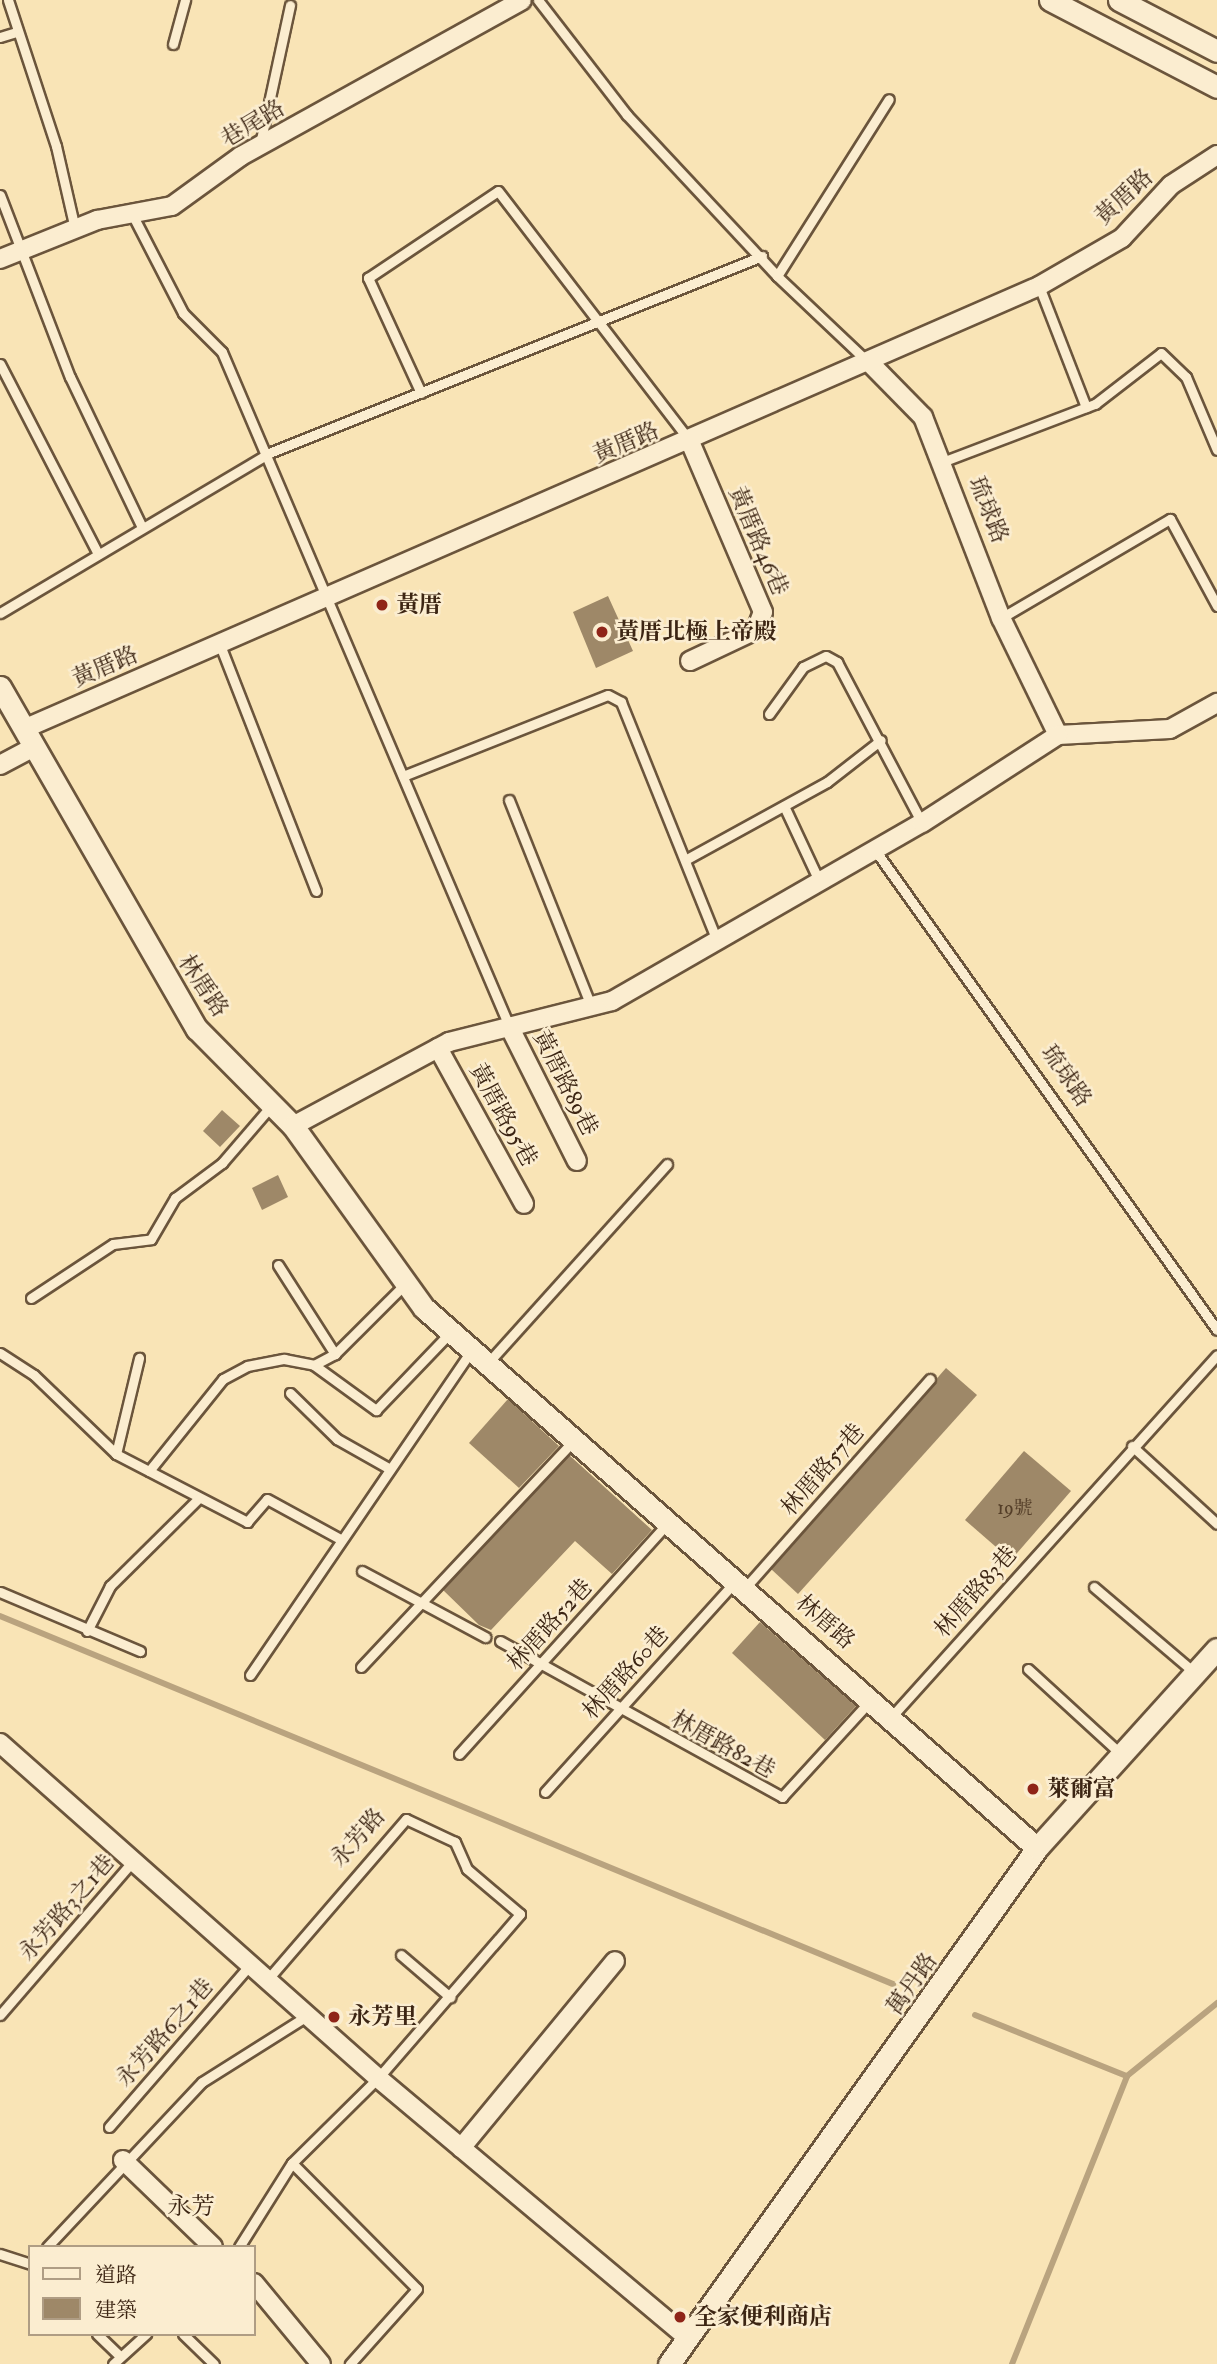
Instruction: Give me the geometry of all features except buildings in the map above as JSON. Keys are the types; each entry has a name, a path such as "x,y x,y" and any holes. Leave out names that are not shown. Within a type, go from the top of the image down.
{"street":[{"name":"巷尾路","path":"0,259 75,229 172,206 260,146 522,0"},
{"path":"1050,0 1217,87"},
{"path":"1119,0 1217,51"},
{"name":"黃厝路","path":"0,765 30,737 220,645 690,442 1039,286 1122,238 1171,185 1217,155"},
{"name":"琉球路","path":"869,362 923,417 1002,618 1058,735"},
{"name":"黃厝路46巷","path":"690,442 763,612 756,630 690,661"},
{"name":"林厝路","path":"0,687 197,1029 293,1126 405,1284 449,1334 894,1715 1037,1848"},
{"path":"293,1126 438,1048 509,1026 591,1006 718,943 922,824 1058,735 1170,729 1216,705"},
{"name":"黃厝路89巷","path":"509,1026 577,1161"},
{"name":"黃厝路95巷","path":"438,1048 524,1204"},
{"name":"萬丹路","path":"669,2364 684,2335 1037,1848 1217,1649"},
{"path":"0,1743 135,1858 378,2078 684,2335"},
{"path":"461,2148 615,1961"},
{"path":"123,2160 211,2245"},
{"path":"256,2286 321,2364"}],"lane":[{"path":"8,0 16,32 56,146 75,229"},
{"path":"173,44 185,0"},
{"path":"538,0 627,115 762,256 776,276 869,362"},
{"path":"260,146 290,5"},
{"path":"0,37 16,32"},
{"path":"776,276 889,99"},
{"path":"421,393 368,278 498,191 690,442"},
{"path":"0,195 71,377 142,527"},
{"path":"132,215 183,313 222,352 269,453 509,1026"},
{"path":"0,613 269,453 762,256"},
{"path":"1039,286 1086,407"},
{"path":"942,462 1086,407 1161,353 1186,377 1217,450"},
{"path":"0,363 98,554"},
{"path":"1002,618 1170,519 1217,606"},
{"path":"220,645 316,891"},
{"path":"769,714 803,667 826,656 850,677 922,824"},
{"path":"403,776 608,695 621,702 718,943"},
{"path":"685,860 783,806 881,740"},
{"path":"509,800 591,1006"},
{"path":"783,806 820,883"},
{"name":"琉球路","path":"875,850 1217,1330"},
{"path":"31,1298 113,1244 151,1239 175,1198 222,1163 271,1106"},
{"path":"250,1675 390,1469 478,1358 667,1164"},
{"path":"278,1265 335,1354"},
{"path":"314,1365 335,1354 405,1284"},
{"path":"149,1471 223,1379 247,1366 284,1359 314,1365 376,1410 449,1334"},
{"path":"0,1353 34,1375 116,1454 247,1522 267,1499 342,1540"},
{"path":"1217,1355 1132,1446 1217,1524"},
{"path":"116,1454 139,1359"},
{"name":"林厝路57巷","path":"740,1584 930,1379"},
{"path":"290,1393 337,1439 390,1469"},
{"path":"361,1667 573,1441"},
{"name":"林厝路83巷","path":"894,1715 1132,1446"},
{"path":"87,1631 110,1586 199,1498"},
{"name":"林厝路52巷","path":"459,1754 670,1522"},
{"path":"362,1570 485,1637"},
{"name":"林厝路60巷","path":"545,1792 740,1584"},
{"path":"1094,1587 1195,1673"},
{"path":"0,1592 87,1631 140,1651"},
{"path":"500,1641 592,1692"},
{"path":"1028,1669 1122,1755"},
{"name":"林厝路82巷","path":"603,1698 782,1797 873,1698"},
{"name":"永芳路","path":"240,2245 292,2163 378,2078 520,1914 467,1869 455,1842 406,1819 268,1979"},
{"name":"永芳路3之1巷","path":"0,2015 135,1858"},
{"path":"401,1955 450,1997"},
{"name":"永芳路6之1巷","path":"109,2127 251,1964"},
{"path":"49,2245 123,2160 223,2065 307,2016"},
{"path":"292,2163 416,2289 350,2364"},
{"path":"0,2254 28,2263"},
{"path":"99,2336 120,2356"},
{"path":"113,2364 144,2336"},
{"path":"185,2336 214,2364"}],"waterway":[{"path":"0,1616 893,1984"},
{"path":"1012,2364 1127,2076 1217,2003"},
{"path":"975,2015 1127,2076"}],"place":[{"name":"黃厝","path":"382,605"},
{"name":"黃厝北極上帝殿","path":"602,632"},
{"name":"萊爾富","path":"1033,1789"},
{"name":"永芳里","path":"334,2017"},
{"name":"全家便利商店","path":"680,2317"}],"district":[{"name":"永芳","path":"191,2207"}]}
